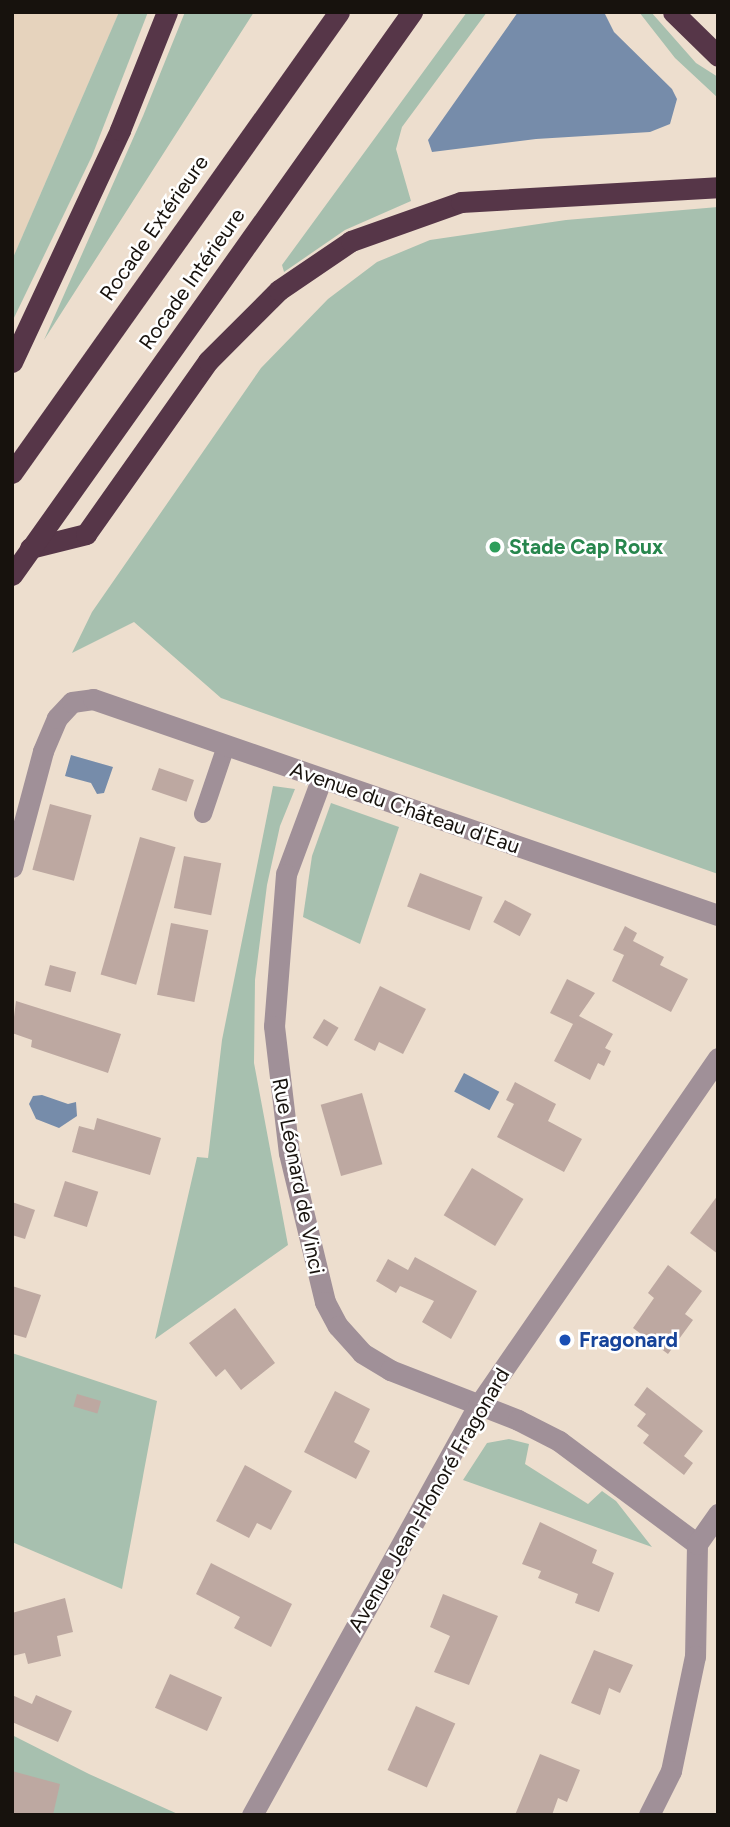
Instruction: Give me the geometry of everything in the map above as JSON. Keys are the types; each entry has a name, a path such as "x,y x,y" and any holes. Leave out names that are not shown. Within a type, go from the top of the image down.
{"highway":[{"path":"12,362 114,142 167,12"},
{"name":"Rocade Extérieure","path":"12,473 339,12"},
{"name":"Rocade Intérieure","path":"12,575 412,12"},
{"path":"673,12 718,56"},
{"path":"30,548 86,534 208,361 279,290 351,241 461,202 718,187"}],"street":[{"name":"Avenue du Château d'Eau","path":"12,867 43,751 57,719 72,702 93,699 320,780 718,915"},
{"name":"Rue Léonard de Vinci","path":"320,780 286,874 275,983 277,1069 289,1153 316,1273 338,1326 362,1353 390,1370 559,1441 697,1544"},
{"name":"Avenue Jean-Honoré Fragonard","path":"252,1815 478,1406 718,1058"},
{"path":"649,1815 671,1771 695,1656 697,1544 718,1514"}],"lane":[{"path":"203,814 226,746"}],"shaded area":[{"path":"12,12 119,12 12,260"}],"green space":[{"path":"119,12 148,12 92,156 12,322 12,260"},
{"path":"185,12 254,12 44,340 143,116"},
{"path":"467,12 487,12 402,127 396,149 411,201 345,230 284,272 282,265"},
{"path":"639,12 651,12 696,63 718,77 718,98 675,58"},
{"name":"Stade Cap Roux","path":"718,207 718,874 221,698 134,622 72,653 92,612 261,368 328,299 377,262 430,240 566,220"},
{"path":"273,786 295,789 280,826 267,885 255,980 254,1063 288,1245 155,1339 197,1157 208,1158 222,1040"},
{"path":"331,803 399,827 360,944 303,917 312,856"},
{"path":"12,1353 157,1401 122,1589 12,1542"},
{"path":"509,1439 529,1444 525,1464 588,1504 602,1491 616,1501 652,1547 463,1480 487,1443"},
{"path":"12,1735 89,1774 180,1815 12,1815"}],"water":[{"path":"518,12 604,12 614,32 672,89 677,99 670,124 650,132 536,139 432,152 428,140"},
{"path":"71,755 113,767 104,793 97,794 91,783 65,776"},
{"path":"464,1073 499,1092 489,1110 454,1092"},
{"path":"42,1095 68,1104 76,1102 77,1116 59,1128 36,1119 29,1104 33,1096"}],"building":[{"path":"159,768 194,780 186,802 152,790"},
{"path":"50,804 92,815 74,881 32,870"},
{"path":"140,837 176,847 136,985 101,974"},
{"path":"184,856 221,863 211,915 174,908"},
{"path":"420,873 483,897 470,931 407,907"},
{"path":"505,900 531,914 520,936 493,922"},
{"path":"171,923 208,930 194,1002 157,995"},
{"path":"625,926 637,933 633,941 664,957 660,965 688,979 671,1012 612,981 624,955 613,950"},
{"path":"50,965 76,972 71,992 45,985"},
{"path":"567,979 595,993 579,1016 613,1034 605,1048 611,1051 604,1066 598,1063 590,1080 554,1061 573,1024 550,1013"},
{"path":"380,986 426,1009 403,1054 379,1042 375,1051 354,1040"},
{"path":"16,1001 121,1034 108,1073 31,1047 32,1040 12,1033"},
{"path":"324,1019 339,1028 327,1047 313,1038"},
{"path":"515,1082 556,1104 548,1121 582,1139 564,1172 497,1137 514,1104 506,1100"},
{"path":"362,1093 382,1164 341,1176 321,1105"},
{"path":"97,1118 161,1138 150,1175 72,1152 79,1126 94,1130"},
{"path":"472,1168 523,1199 495,1246 444,1215"},
{"path":"65,1181 98,1192 87,1227 54,1216"},
{"path":"718,1195 718,1254 690,1233"},
{"path":"12,1202 35,1210 25,1239 12,1235"},
{"path":"415,1257 477,1291 451,1339 422,1322 434,1301 400,1286 396,1293 376,1281 388,1259 408,1270"},
{"path":"668,1265 702,1291 685,1314 693,1320 668,1354 633,1328 654,1298 648,1293"},
{"path":"12,1286 41,1295 26,1338 12,1334"},
{"path":"235,1308 275,1363 241,1390 225,1369 216,1377 189,1343"},
{"path":"647,1387 703,1431 684,1456 693,1463 684,1475 643,1443 649,1435 637,1426 646,1414 634,1405"},
{"path":"335,1391 370,1409 354,1442 370,1451 356,1479 304,1452"},
{"path":"77,1394 101,1401 97,1413 73,1406"},
{"path":"245,1465 292,1491 271,1530 257,1523 249,1538 216,1521"},
{"path":"540,1522 597,1550 592,1563 614,1573 599,1612 575,1603 578,1594 538,1578 541,1571 522,1564"},
{"path":"211,1563 292,1604 271,1647 234,1628 240,1617 196,1594"},
{"path":"443,1594 498,1616 469,1685 434,1672 450,1636 430,1627"},
{"path":"65,1598 73,1632 57,1636 61,1656 28,1664 25,1653 12,1656 12,1613"},
{"path":"594,1650 633,1665 620,1693 609,1688 600,1715 571,1703"},
{"path":"170,1674 222,1697 207,1731 155,1708"},
{"path":"12,1695 32,1704 36,1695 72,1711 58,1742 12,1722"},
{"path":"416,1706 455,1723 427,1787 388,1770"},
{"path":"540,1754 580,1770 567,1802 558,1798 552,1815 515,1815"},
{"path":"12,1771 60,1784 53,1815 14,1815"}],"place":[{"name":"Stade Cap Roux","path":"495,547"},
{"name":"Fragonard","path":"565,1340"}]}
